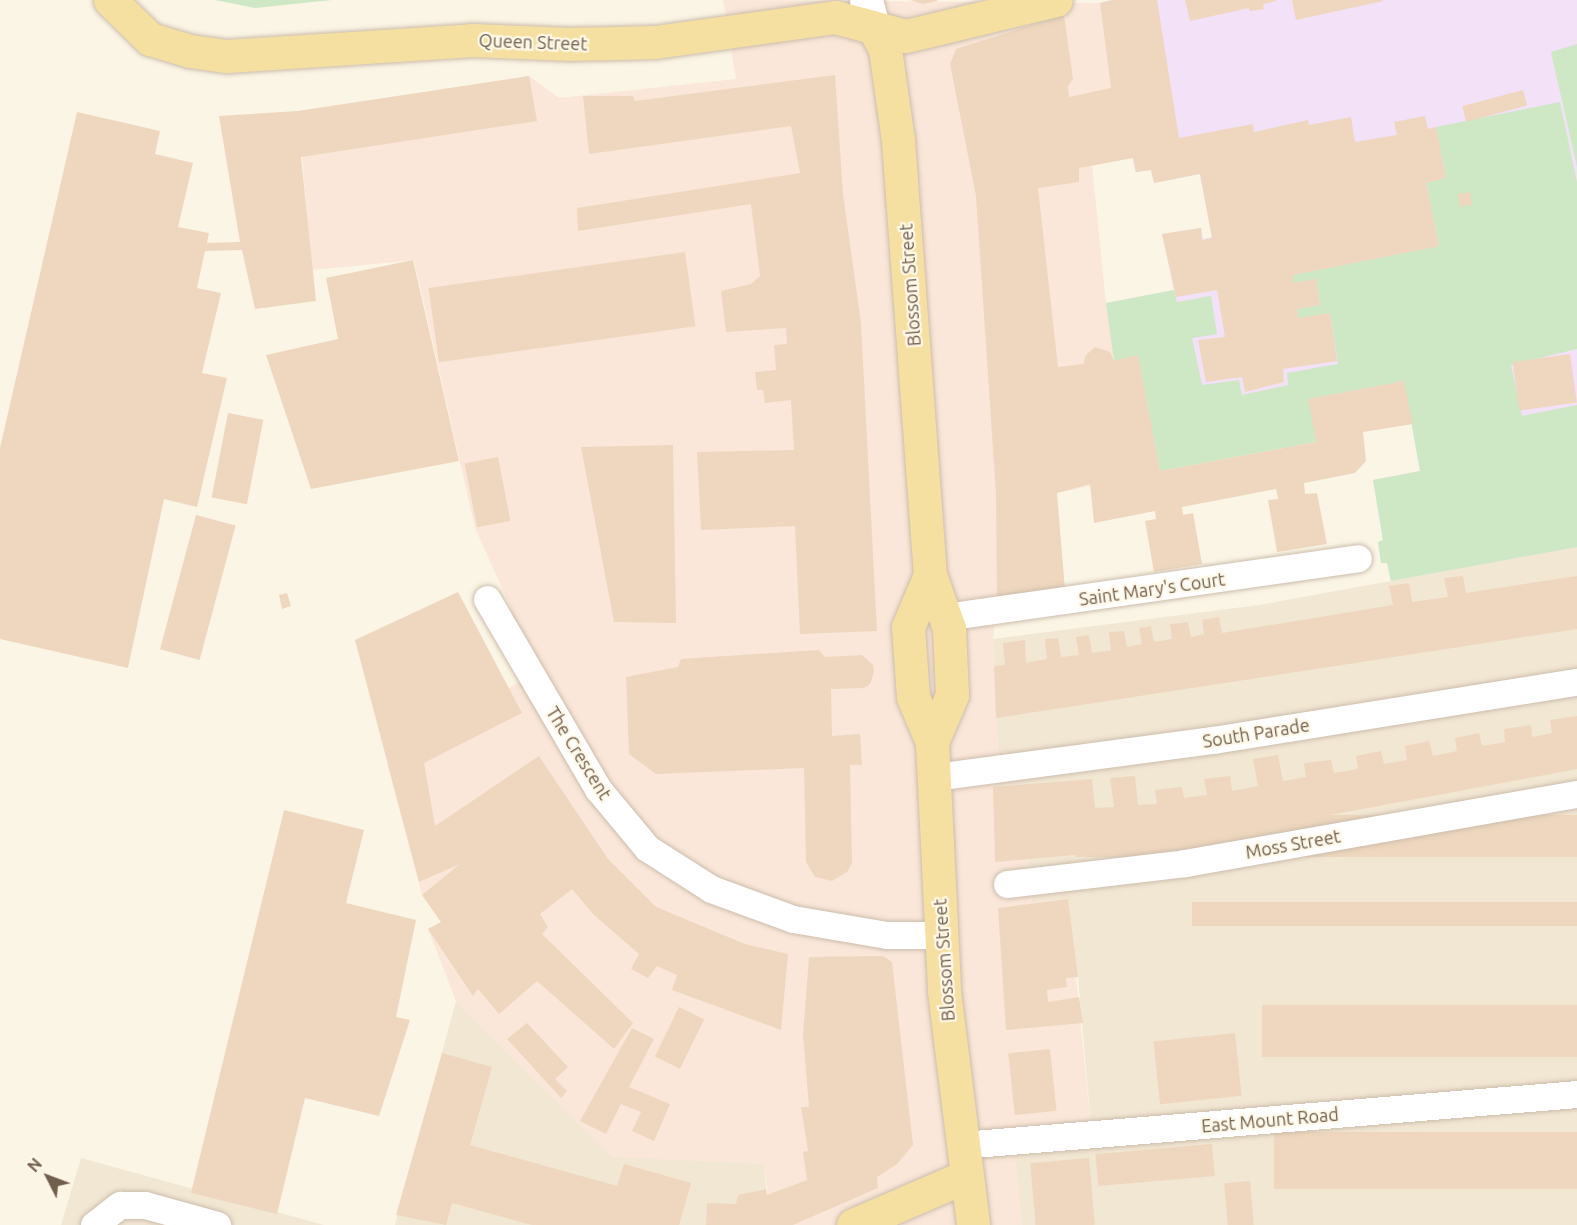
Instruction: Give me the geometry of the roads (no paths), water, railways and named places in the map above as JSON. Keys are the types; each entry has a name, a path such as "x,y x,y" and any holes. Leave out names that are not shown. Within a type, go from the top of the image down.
{"main road":[{"name":"Queen Street","path":"110,0 150,39 190,51 227,56 472,40 570,45 655,42 870,14 892,34 917,34 1056,0"},
{"name":"Blossom Street","path":"870,14 887,57 898,140 930,575 945,617 952,696 932,742"},
{"name":"Blossom Street","path":"930,575 908,627 913,697 932,742 942,935 964,1161 974,1225"},
{"path":"853,1225 964,1161"}],"street":[{"name":"Saint Mary's Court","path":"945,617 1358,558"},
{"name":"The Crescent","path":"487,599 598,789 647,848 711,890 793,919 887,935 942,935"},
{"name":"South Parade","path":"934,777 1213,740 1577,682"},
{"name":"Moss Street","path":"1007,884 1185,863 1577,794"},
{"name":"East Mount Road","path":"964,1161 1577,1094"},
{"path":"94,1225 120,1205 145,1204 217,1225"}]}
